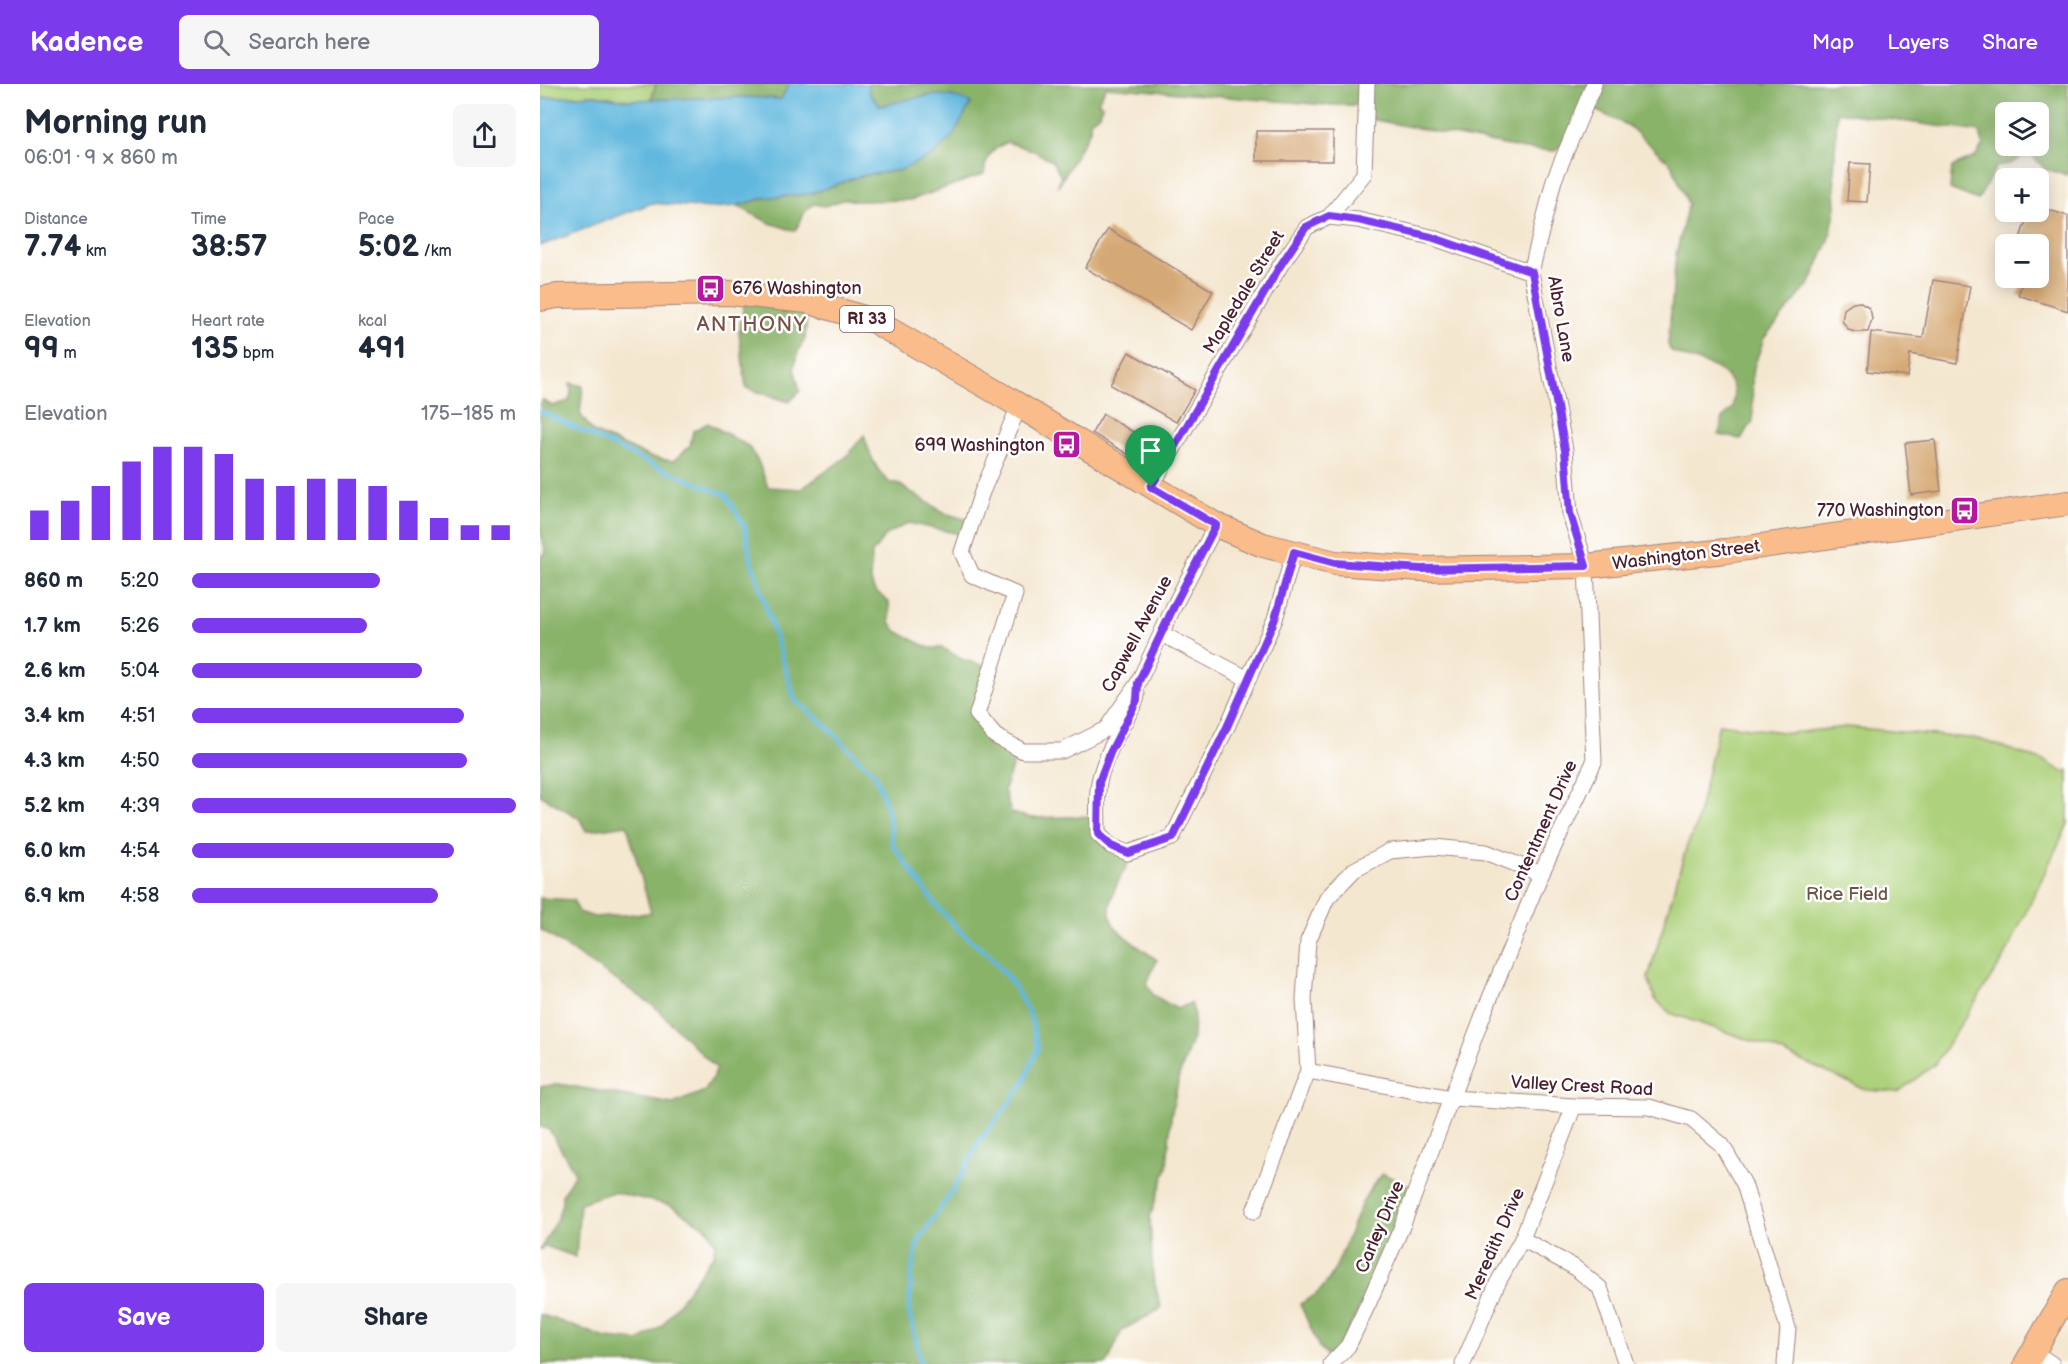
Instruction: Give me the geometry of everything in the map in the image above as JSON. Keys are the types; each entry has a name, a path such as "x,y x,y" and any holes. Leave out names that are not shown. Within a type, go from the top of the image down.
{"main road":[{"name":"Washington Street","path":"540,299 557,296 730,293 807,301 874,321 1216,525 1263,545 1335,563 1421,569 1586,566 1749,548 2068,503"},
{"path":"2037,1360 2068,1291"}],"street":[{"path":"1329,216 1364,174 1367,84"},
{"name":"Albro Lane","path":"1586,566 1570,514 1565,450 1532,272 1554,180 1594,84"},
{"path":"1329,216 1358,220 1431,237 1532,272"},
{"name":"Mapledale Street","path":"1151,487 1280,266 1306,227 1329,216"},
{"name":"Capwell Avenue","path":"1019,406 982,492 962,552 972,575 1015,594 977,714 995,736 1023,751 1062,751 1106,729 1138,683 1216,525"},
{"path":"1138,683 1137,700 1110,753 1099,782 1098,834 1111,846 1128,853 1173,838 1275,619 1294,552"},
{"name":"Contentment Drive","path":"1452,1098 1485,1010 1542,874 1594,762 1586,566"},
{"path":"1162,634 1248,679"},
{"path":"1254,1210 1308,1071 1304,999 1308,940 1327,898 1354,870 1389,851 1434,847 1486,852 1542,874"},
{"name":"Valley Crest Road","path":"1308,1071 1452,1098 1574,1106 1649,1107 1691,1119 1722,1145 1744,1184 1788,1328 1785,1364"},
{"name":"Carley Drive","path":"1331,1364 1348,1346 1369,1302 1403,1224 1452,1098"},
{"name":"Meredith Drive","path":"1463,1364 1497,1284 1522,1239 1574,1106"},
{"path":"1522,1239 1574,1267 1599,1288 1626,1364"}],"green space":[{"path":"540,84 656,84 651,100 627,100 595,95 540,98"},
{"path":"656,84 789,84 782,99 748,97 651,100"},
{"path":"868,84 2068,84 2068,175 2044,168 2033,156 2049,156 2049,102 1995,102 1995,156 2022,156 2012,163 1996,167 1978,200 1950,189 1952,167 1975,157 1983,145 1980,132 1837,112 1834,173 1836,207 1829,240 1810,283 1764,338 1752,373 1753,421 1741,439 1719,435 1722,419 1733,407 1734,390 1728,379 1714,367 1678,355 1670,350 1668,344 1676,255 1688,204 1672,165 1629,126 1595,110 1555,151 1525,149 1370,119 1363,105 1327,105 1106,87 1098,102 1103,106 1099,115 1090,121 1090,130 1058,187 1061,177 1052,161 1034,151 1007,142 990,154 984,174 911,200 856,201 845,199 825,206 814,204 806,210 795,231 770,223 737,206 764,198 810,194 860,176 901,170 971,104 950,96 927,96 880,106 869,93"},
{"path":"745,299 808,304 805,338 794,368 800,391 789,402 746,388 739,333"},
{"path":"570,383 583,386 580,414 593,432 650,457 673,461 690,446 693,431 708,423 748,446 758,461 768,487 801,489 846,457 864,435 873,461 890,483 897,483 944,513 968,520 965,535 908,523 886,535 872,553 870,578 874,590 889,602 890,622 896,631 929,648 943,648 963,660 987,666 977,715 1018,750 1004,790 1011,813 1032,818 1098,816 1103,832 1121,846 1139,845 1116,886 1110,909 1111,919 1116,928 1130,941 1157,960 1147,983 1153,995 1177,1009 1191,1003 1194,1012 1193,1037 1179,1076 1171,1117 1167,1167 1150,1217 1153,1277 1161,1307 1122,1330 1107,1364 540,1364 540,1314 606,1338 639,1341 662,1326 714,1254 715,1243 708,1229 670,1205 613,1192 580,1203 576,1257 545,1246 540,1250 558,1217 562,1195 575,1173 549,1129 540,1127 540,1087 559,1084 673,1104 705,1091 717,1069 654,1006 540,929 540,898 573,900 579,912 594,917 651,913 627,825 586,831 579,818 540,795 540,558 546,552 540,532 540,404 543,400 552,406 569,401"},
{"name":"Rice Field","path":"1719,724 1790,733 1847,727 1979,739 2044,761 2063,772 2068,770 2068,824 2004,958 1934,1065 1898,1092 1866,1090 1770,1047 1670,1013 1655,999 1648,978 1687,845 1695,829"},
{"path":"1383,1174 1410,1186 1398,1234 1332,1361 1319,1347 1300,1304 1316,1294 1335,1269 1363,1202"}],"water":[{"path":"789,84 868,84 869,93 880,106 937,95 960,98 971,103 952,137 932,156 901,170 860,176 810,194 764,198 737,206 711,208 652,203 540,246 540,98 595,95 627,100 748,97 781,99"}],"building":[{"path":"1256,131 1333,131 1333,161 1256,161"},
{"path":"1850,163 1870,164 1867,202 1847,201"},
{"path":"2049,210 2068,216 2068,311 2018,295 2020,288 2049,288 2049,234 2021,234 2026,222 2049,222"},
{"path":"1108,229 1213,291 1191,330 1085,268"},
{"path":"1933,280 1970,286 1957,363 1910,354 1907,376 1867,371 1871,332 1923,338"},
{"path":"1859,302 1869,308 1871,313 1872,319 1868,332 1849,330 1842,321 1844,309"},
{"path":"1129,352 1195,390 1176,422 1111,385"},
{"path":"1103,414 1160,448 1149,467 1092,433"},
{"path":"1935,440 1941,491 1911,495 1905,443"}],"waterway":[{"path":"540,411 662,469 726,495 744,525 751,559 795,700 823,723 876,776 887,809 893,845 935,904 961,932 990,956 1013,984 1030,1015 1038,1048 1024,1082 981,1138 956,1185 918,1241 911,1277 909,1312 921,1364"}],"place":[{"name":"676 Washington","path":"711,288"},
{"name":"699 Washington","path":"1066,445"},
{"name":"770 Washington","path":"1965,510"}],"district":[{"name":"ANTHONY","path":"752,324"}],"route":[{"path":"1329,216 1358,220 1431,237 1532,272 1565,450 1570,514 1586,566 1421,569 1335,563 1294,552 1275,619 1227,727 1173,838 1128,853 1111,846 1098,834 1099,782 1110,753 1137,700 1138,683 1216,525 1151,487 1280,266 1306,227 1329,216"}]}
